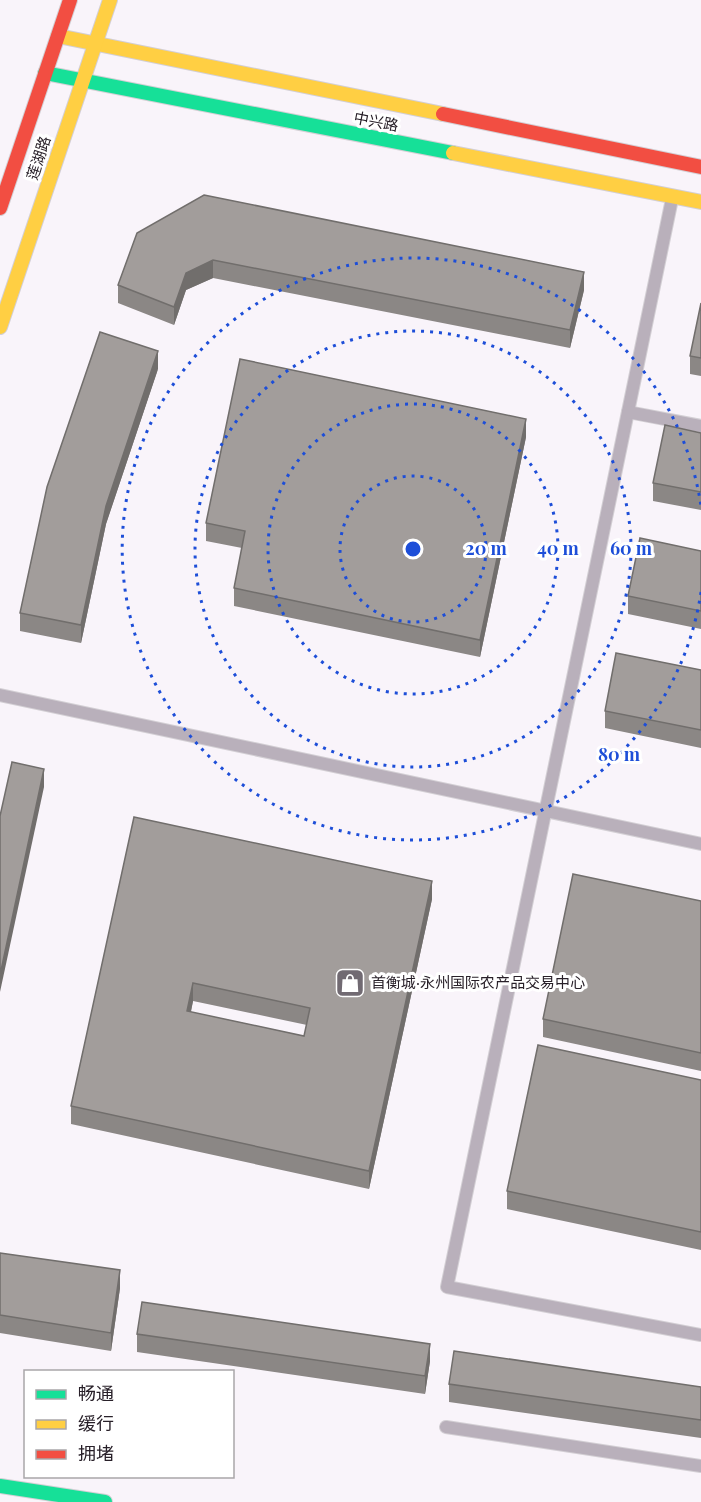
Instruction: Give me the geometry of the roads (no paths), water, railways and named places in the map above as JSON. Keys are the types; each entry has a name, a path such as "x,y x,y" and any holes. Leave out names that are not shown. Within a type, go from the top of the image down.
{"street":[{"name":"莲湖路","path":"0,208 70,0"},
{"name":"莲湖路","path":"0,327 110,0"},
{"name":"中兴路","path":"58,36 701,167"},
{"name":"中兴路","path":"45,73 701,202"},
{"path":"0,1486 105,1502"}],"lane":[{"path":"673,197 447,1287 701,1335"},
{"path":"628,412 701,426"},
{"path":"0,695 701,844"},
{"path":"446,1427 701,1466"}],"place":[{"name":"首衡城·永州国际农产品交易中心","path":"350,983"}]}
